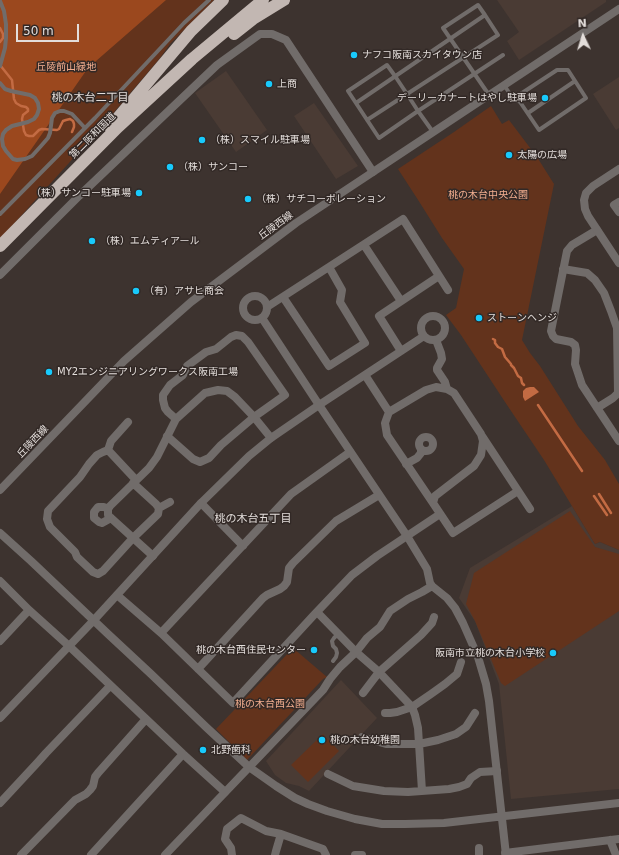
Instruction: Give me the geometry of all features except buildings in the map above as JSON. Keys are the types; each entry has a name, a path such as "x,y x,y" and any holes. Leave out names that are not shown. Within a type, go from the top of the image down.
{"highway":[{"path":"18,228 112,124 191,31 223,0"},
{"name":"第二阪和国道","path":"0,246 118,127 192,60 263,0"},
{"path":"192,60 223,44 253,19 284,0"}],"street":[{"name":"丘陵西線","path":"0,490 124,361 191,302 296,223 619,9"},
{"path":"0,275 79,196 217,65 260,34 272,34 286,40 373,172"},
{"path":"619,169 593,186 586,193 584,200 585,209 588,216 619,263"},
{"path":"619,202 614,205 619,212"},
{"path":"267,307 403,220 448,290"},
{"path":"597,230 572,245 567,251 551,331 556,339 571,342 575,345 576,364 582,384 619,441"},
{"path":"364,245 401,301"},
{"path":"283,297 328,366 365,343 340,302 342,290 329,267"},
{"path":"563,269 587,273 595,280 604,293 612,311 617,328 618,394 597,408"},
{"path":"401,351 379,316 439,276"},
{"path":"255,296 260,297 266,303 267,307 267,311 262,318 258,320 249,319 243,310 245,301 255,296"},
{"path":"432,316 439,318 444,324 445,332 436,340 428,339 424,336 421,330 425,320 432,316"},
{"path":"262,318 427,569 432,586 447,598 455,608 471,641 482,669 490,701 506,854 534,852 619,839"},
{"path":"167,436 193,459 200,462 209,458 254,417 285,395 248,342 242,336 236,335 231,337 216,349 206,352 187,366 183,375 170,385 163,395 163,400 165,408 176,418"},
{"path":"0,718 94,620 201,503 249,456 271,438 318,405 424,336"},
{"path":"436,340 442,353 442,359 437,370 445,382 447,389"},
{"path":"365,375 389,412"},
{"path":"518,491 453,533 387,436 385,423 389,412 426,390 436,387 447,389 454,393 530,509"},
{"path":"153,556 108,515 108,509 149,468 157,457 176,418 205,393 218,390 227,391 254,417 271,438"},
{"path":"108,450 159,508 158,514 133,538 103,571 98,574 93,572 77,557 75,552 50,527 47,519 48,511 80,477 97,455 108,450 111,441 128,422"},
{"path":"433,503 435,496 474,466 481,455 483,441 481,434"},
{"path":"406,464 417,458 421,449"},
{"path":"161,633 291,494 350,452"},
{"path":"198,669 263,598 284,586 287,582 289,568 293,563 336,521 379,495"},
{"path":"159,508 170,502"},
{"path":"201,503 243,546"},
{"path":"108,509 104,507 98,508 94,512 94,518 102,523 111,518"},
{"path":"117,595 161,633 233,703 352,575 406,536 440,514"},
{"path":"0,533 152,674 249,767 295,798 355,820 382,824 444,822 619,803"},
{"path":"0,581 110,686 225,792"},
{"path":"165,855 324,690 330,679 356,652 367,638 380,626 390,611 432,586"},
{"path":"0,641 29,610"},
{"path":"317,612 356,652 379,672 412,707 418,728 422,791"},
{"path":"363,693 379,672 421,635 432,623 434,617"},
{"path":"385,713 390,714 412,707 457,674 461,662"},
{"path":"0,803 110,686"},
{"path":"362,737 386,744 419,744 438,740 456,734 466,727 475,713"},
{"path":"21,855 75,800 90,790 98,773 146,719"},
{"path":"90,855 183,754"},
{"path":"328,774 353,786 384,791 408,792 459,787 467,784 471,778 480,772 497,771"},
{"path":"232,855 231,848 225,839 227,829 241,818 266,831 281,834 323,849 326,855"},
{"path":"275,855 281,834"},
{"path":"610,840 614,854"},
{"path":"355,855 362,855"}],"lane":[{"path":"0,214 68,147 184,23 209,0"},
{"path":"0,1 4,11 6,24 6,48 1,64"},
{"path":"367,120 407,94 463,57 498,34 478,5 443,28 451,38 463,57 489,95"},
{"path":"356,103 485,15"},
{"path":"433,132 418,111 387,65 348,91 379,138 418,111 474,73 503,55"},
{"path":"504,85 513,99 520,102 539,130 586,98 568,70 557,70 519,95 510,94"},
{"path":"528,113 575,81"},
{"path":"0,83 5,89 30,95 35,98 38,103 39,109 34,119 12,126 6,130 4,134 2,139 3,146 13,159 26,159 32,156 48,138 52,118 55,113 64,110 72,114 85,128"},
{"path":"333,661 337,653 332,641 339,634"}],"shaded area":[{"path":"497,0 606,0 606,2 519,60 507,41 519,32"},
{"path":"226,71 267,130 236,152 195,93"},
{"path":"619,77 619,128 616,130 593,94"},
{"path":"314,103 358,166 336,179 294,116"},
{"path":"530,387 534,387 539,392 525,401 523,391"},
{"name":"阪南市立桃の木台小学校","path":"572,506 595,544 600,542 619,550 619,789 511,799 499,684 475,621 459,598 470,568"},
{"name":"桃の木台幼稚園","path":"341,680 377,718 309,791 299,786 286,783 275,775 266,761"}],"green space":[{"name":"丘陵前山緑地","path":"0,0 214,0 170,44 160,58 98,131 0,239"},
{"path":"0,0 166,0 88,68 0,194"},
{"name":"桃の木台中央公園","path":"491,106 502,124 509,120 537,157 554,184 522,340 578,426 605,460 619,484 619,550 600,542 595,544 544,460 461,335 446,315 456,308 464,269 442,238 398,169"},
{"path":"570,511 595,547 619,554 619,611 505,686 501,683 475,621 466,604 474,573"},
{"name":"桃の木台西公園","path":"293,648 327,677 323,679 247,760 216,729"},
{"path":"323,734 339,751 308,782 291,765"}],"waterway":[{"path":"0,28 3,34 3,38 0,42"},
{"path":"0,65 12,80 14,99 16,103 28,109 28,111 23,115 22,119 26,135 33,136 42,129 57,130 63,121 70,119 74,124 72,132"},
{"path":"493,339 498,347 502,349 505,357 521,378 524,385"},
{"path":"538,405 582,471"},
{"path":"599,494 611,513"},
{"path":"594,496 607,515"}],"place":[{"name":"ナフコ阪南スカイタウン店","path":"354,55"},
{"name":"上商","path":"269,84"},
{"name":"デーリーカナートはやし駐車場","path":"545,98"},
{"name":"（株）スマイル駐車場","path":"202,140"},
{"name":"太陽の広場","path":"509,155"},
{"name":"（株）サンコー","path":"170,167"},
{"name":"（株）サンコー駐車場","path":"139,193"},
{"name":"（株）サチコーポレーション","path":"248,199"},
{"name":"（株）エムティアール","path":"92,241"},
{"name":"（有）アサヒ商会","path":"136,291"},
{"name":"ストーンヘンジ","path":"479,318"},
{"name":"MY2エンジニアリングワークス阪南工場","path":"49,372"},
{"name":"桃の木台西住民センター","path":"314,650"},
{"name":"阪南市立桃の木台小学校","path":"553,653"},
{"name":"桃の木台幼稚園","path":"322,740"},
{"name":"北野歯科","path":"203,750"}],"district":[{"name":"桃の木台二丁目","path":"90,98"},
{"name":"桃の木台五丁目","path":"253,519"}]}
